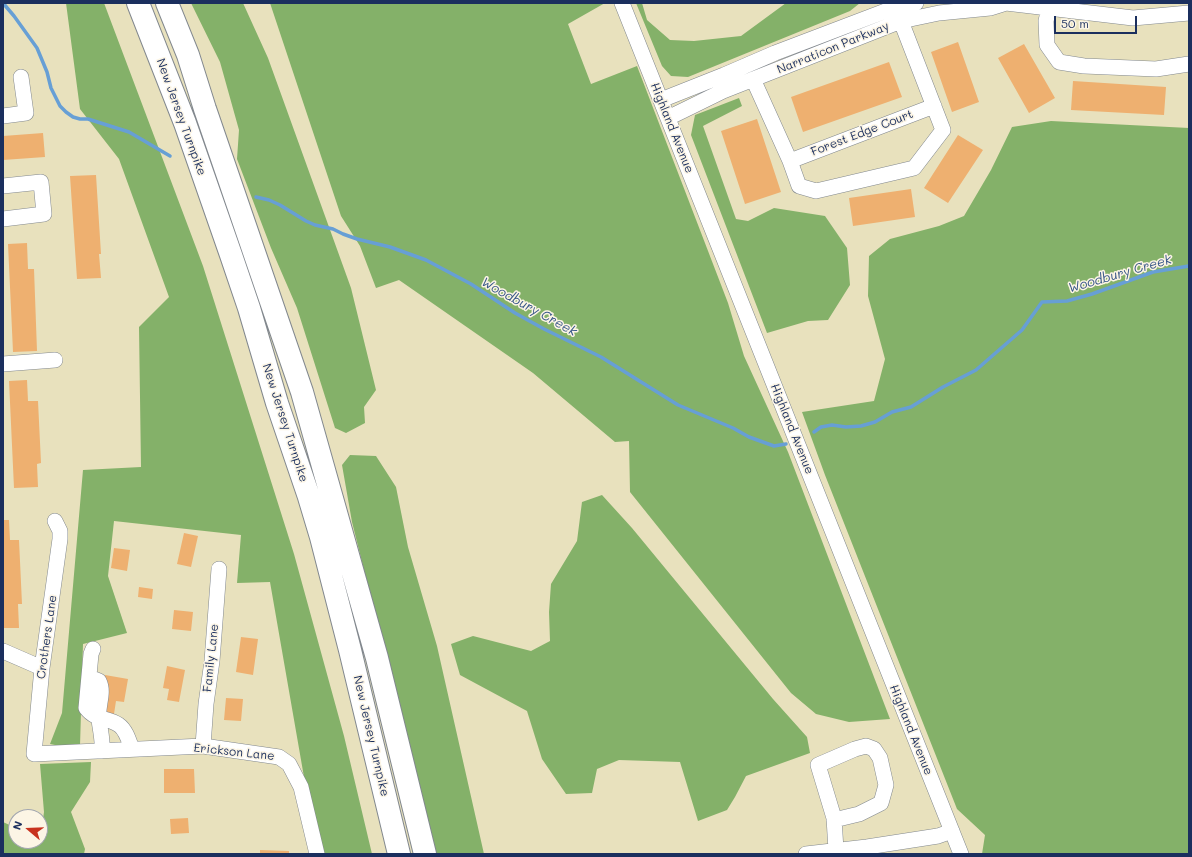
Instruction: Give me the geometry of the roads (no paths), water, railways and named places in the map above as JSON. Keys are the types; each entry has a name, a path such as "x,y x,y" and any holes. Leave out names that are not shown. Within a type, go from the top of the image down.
{"highway":[{"name":"New Jersey Turnpike","path":"138,3 185,123 249,308 309,497 321,537 350,650 399,854"},
{"name":"New Jersey Turnpike","path":"167,3 188,55 302,392 377,658 425,854"}],"street":[{"name":"Highland Avenue","path":"622,3 961,854"},
{"name":"Narraticon Parkway","path":"661,100 775,53 916,3"},
{"name":"Narraticon Parkway","path":"668,118 897,10 939,13 990,8 1006,3 1133,18 1189,13"},
{"path":"1049,8 1046,21 1047,45 1059,62 1084,66 1156,69 1189,64"},
{"path":"753,79 790,161 799,186 816,191 914,168 943,130 897,10"},
{"path":"3,116 26,113 21,77"},
{"name":"Forest Edge Court","path":"790,161 934,106"},
{"path":"3,186 41,182 44,214 3,219"},
{"path":"3,364 55,360"},
{"name":"Crothers Lane","path":"34,754 42,668 60,539 60,531 55,521"},
{"name":"Family Lane","path":"203,746 206,704 212,661 219,569"},
{"path":"93,649 91,654 89,678 99,681 102,686 98,718 103,742 102,751"},
{"path":"3,651 42,668"},
{"path":"98,718 119,725 126,733 132,749"},
{"name":"Erickson Lane","path":"34,754 203,746 279,757 289,764 302,787 317,854"},
{"path":"834,820 859,814 881,803 886,785 880,758 874,749 866,746 855,749 818,765 834,820 836,850"},
{"path":"806,854 836,850 867,851 938,836 952,831"}],"waterway":[{"name":"Woodbury Creek","path":"3,3 37,48 47,72 51,88 60,106 66,112 73,117 88,119 129,132 170,156"},
{"name":"Woodbury Creek","path":"256,197 269,200 280,205 315,225 333,229 357,239 390,247 426,260 471,284 515,313 601,357 678,405 733,428 749,437 774,446 786,444"},
{"name":"Woodbury Creek","path":"814,432 821,427 832,425 846,427 861,426 875,422 892,412 911,407 943,387 976,370 1022,330 1042,302 1067,301 1092,294 1153,272 1189,266"}]}
